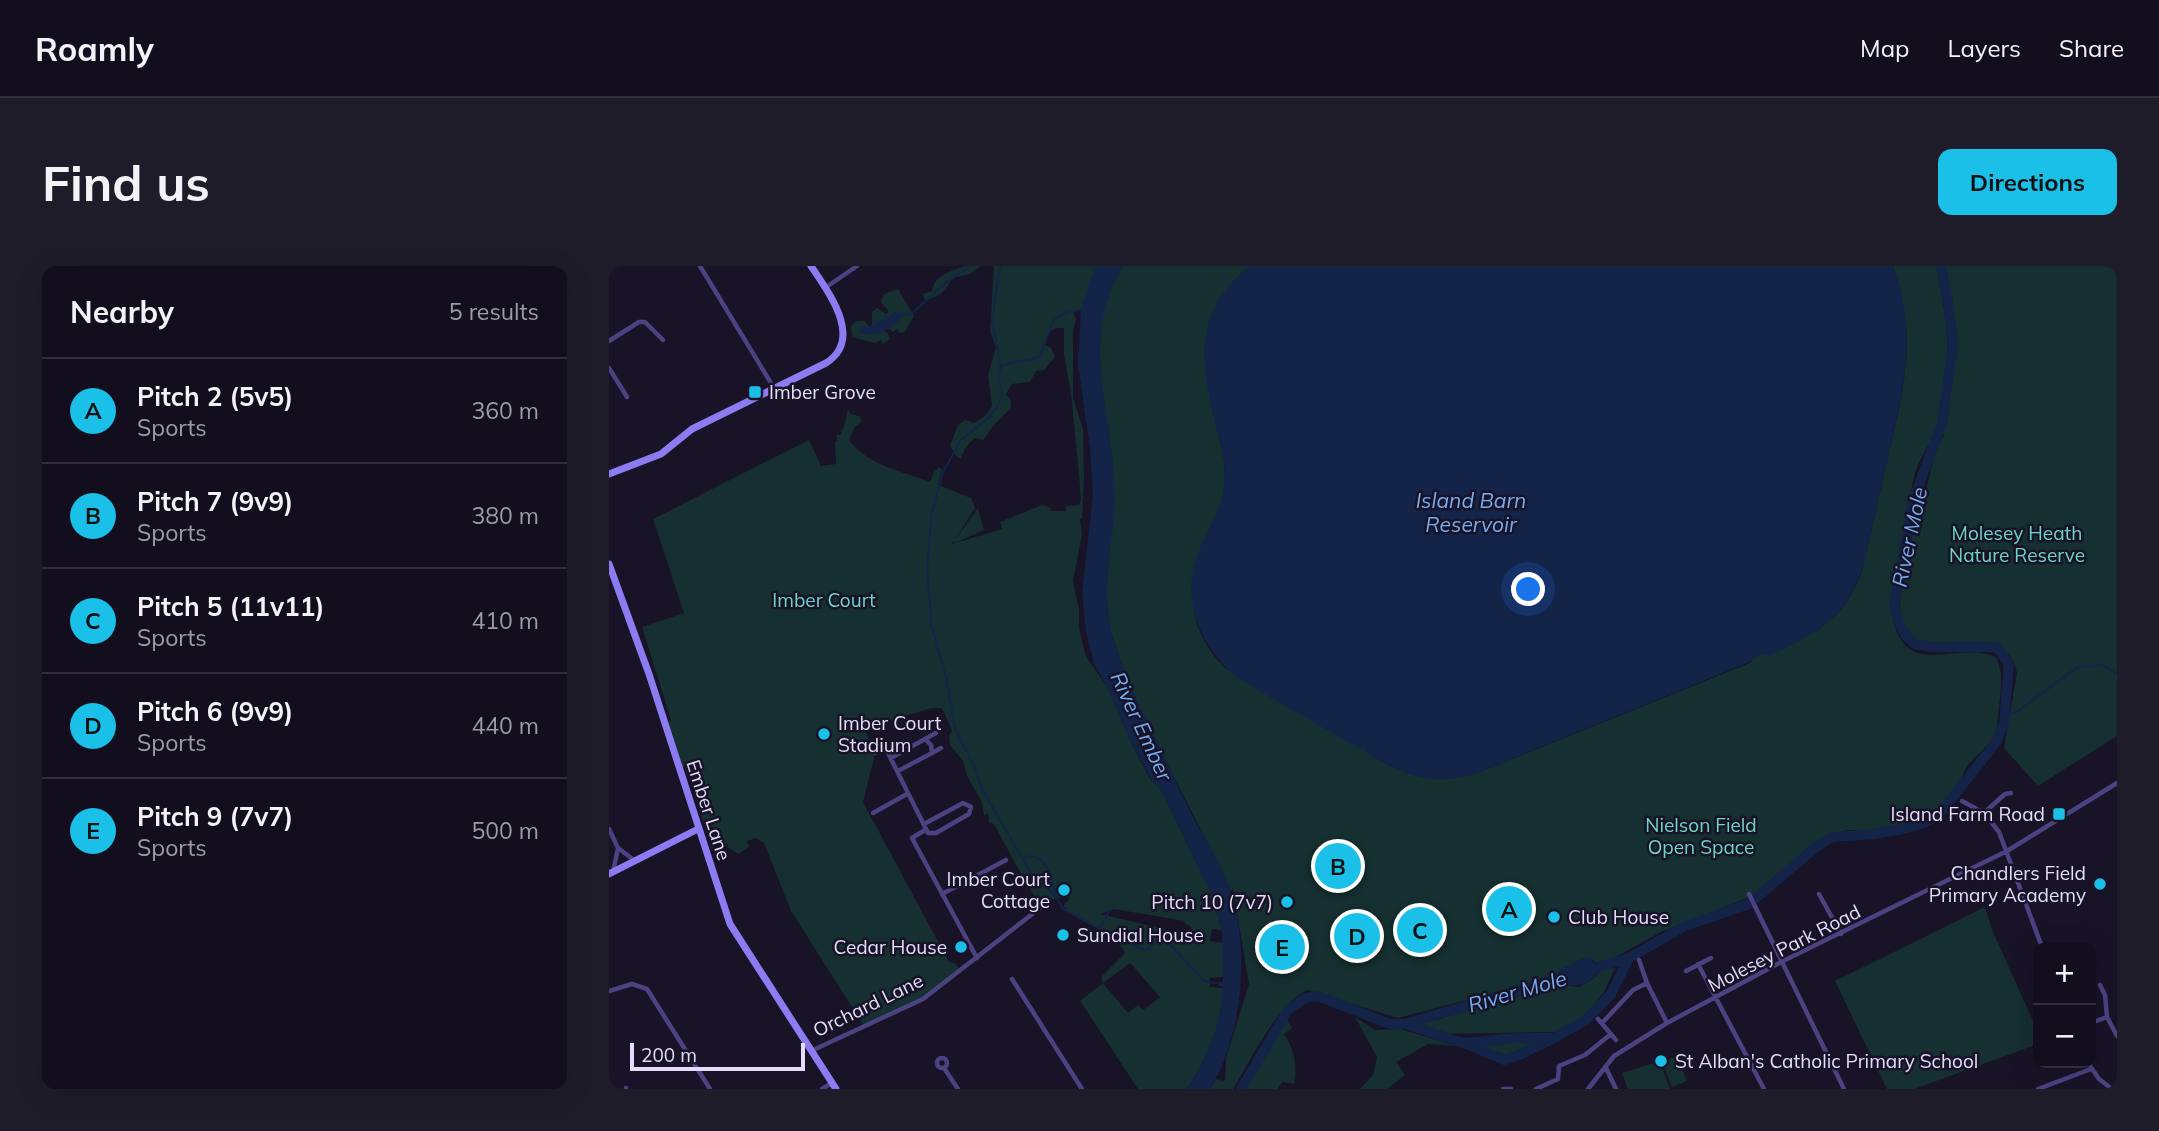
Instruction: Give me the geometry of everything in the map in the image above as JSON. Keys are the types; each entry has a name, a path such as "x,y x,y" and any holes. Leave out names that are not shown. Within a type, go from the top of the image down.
{"main road":[{"path":"609,474 661,454 692,429 832,359 842,346 842,324 811,266"},
{"name":"Ember Lane","path":"609,564 649,674 730,924 811,1051"},
{"path":"611,873 698,828"},
{"name":"Orchard Lane","path":"811,1051 834,1086"}],"street":[{"path":"700,266 774,388"},
{"path":"825,288 857,266"},
{"path":"609,341 639,322 645,322 663,340"},
{"path":"609,368 627,397"},
{"path":"891,758 936,733"},
{"path":"925,739 931,745 932,753"},
{"path":"875,753 892,743"},
{"path":"885,747 925,830"},
{"path":"898,771 941,748"},
{"path":"2007,851 2117,783"},
{"path":"1984,813 2005,794 2011,793"},
{"path":"873,813 907,794"},
{"path":"1962,801 1984,813 1999,832 2040,942"},
{"path":"924,824 963,803 971,807 969,814 936,833 925,830 912,838 977,958"},
{"path":"609,829 618,848 635,861"},
{"path":"611,873 618,848"},
{"name":"Molesey Park Road","path":"1588,1089 1614,1056 1667,1023 1783,961 2007,851"},
{"path":"942,894 1006,860"},
{"path":"1819,894 1841,934"},
{"path":"1750,895 1844,1089"},
{"name":"Orchard Lane","path":"811,1051 923,999 1040,908"},
{"path":"1686,971 1711,958"},
{"path":"1639,960 1667,1023"},
{"path":"1698,964 1764,1089"},
{"path":"1012,979 1082,1089"},
{"path":"1616,1040 1600,1021 1633,990 1647,983"},
{"path":"609,991 632,984 647,989 710,1089"},
{"path":"2100,985 2105,995 2106,1017 2117,1036"},
{"path":"2096,1021 2106,1017"},
{"path":"1536,1089 1557,1079 1559,1066 1585,1055 1611,1034"},
{"path":"944,1068 958,1089"},
{"path":"1606,1068 1616,1089"},
{"path":"2038,1089 2091,1069 2112,1089"},
{"path":"821,1089 834,1086"},
{"path":"1503,1089 1511,1089"}],"green space":[{"path":"965,266 981,266 970,274 952,278 941,293 925,300 923,294 932,291 940,277"},
{"name":"Imber Court","path":"994,266 1100,266 1081,310 1073,312 1076,319 1073,331 1073,398 1083,429 1084,478 1080,519 1082,534 1073,581 1086,657 1107,686 1150,779 1161,789 1209,889 1222,930 1212,929 1210,941 1223,943 1223,977 1210,978 1210,987 1223,988 1220,1015 1207,1053 1187,1089 1138,1089 1080,1001 1103,983 1101,977 1125,953 1116,938 1079,919 1064,907 1070,898 1054,899 1039,905 994,824 989,823 988,813 984,815 982,802 967,776 963,761 950,745 949,735 952,731 942,708 932,708 865,728 874,758 863,802 949,962 955,963 960,970 923,999 864,1026 791,911 764,843 756,838 747,841 749,847 738,854 728,847 728,844 712,849 686,768 682,766 667,724 671,720 642,627 684,613 653,519 809,440 821,466 836,464 835,442 845,424 848,408 850,414 859,416 862,421 854,428 849,440 865,456 930,482 939,467 942,470 938,485 971,498 975,508 955,540 978,508 984,530 952,544 1002,529 1000,522 1042,505 1050,507 1051,511 1066,511 1066,506 1079,505 1079,474 1071,393 1064,355 1064,328 1052,330 1046,340 1045,345 1051,348 1055,357 1044,370 1036,371 1030,382 1012,384 1006,394 1011,400 1011,408 983,440 975,438 966,447 961,459 950,445 958,425 965,420 974,423 986,415 992,406 988,375 996,347 990,331","holes":["1114,909 1185,921 1194,936 1100,914","1130,963 1160,997 1143,1010 1138,1005 1128,1013 1103,983"]},
{"name":"Nielson Field Open Space","path":"1123,266 1251,266 1229,287 1215,309 1207,332 1207,380 1224,459 1225,486 1220,507 1199,554 1193,605 1202,637 1211,652 1224,667 1365,743 1369,742 1365,751 1379,760 1406,773 1448,779 1480,772 1752,662 1751,659 1765,653 1766,656 1797,642 1834,616 1853,591 1861,574 1903,389 1907,342 1901,293 1893,266 1937,266 1947,335 1946,385 1932,438 1914,477 1893,585 1893,619 1897,633 1914,652 1936,655 1973,652 1997,658 2001,688 1996,736 1967,766 1959,784 1937,811 1906,824 1878,830 1847,830 1823,837 1750,897 1661,932 1614,958 1597,963 1587,957 1551,978 1398,1018 1307,990 1296,997 1275,1020 1233,1089 1210,1089 1216,1079 1225,1079 1226,1058 1249,984 1233,889 1230,891 1138,703 1117,651 1109,618 1107,575 1113,468 1100,379 1099,343 1106,302"},
{"name":"Molesey Heath Nature Reserve","path":"1944,266 2117,266 2117,736 2038,786 2004,748 2017,673 2008,654 1993,645 1974,642 1933,643 1916,639 1904,628 1900,606 1919,509 1922,508 1935,451 1944,435 1942,434 1950,393 1955,341"},
{"path":"898,289 914,316 905,332 899,333 897,329 893,332 882,323 879,329 887,332 890,339 883,344 881,340 875,343 852,337 851,326 857,321 865,321 872,327 872,312 877,308 886,314 889,312 881,302 884,294"},
{"path":"1985,907 1993,932 2033,1021 2033,1046 1914,1089 1887,1089 1835,981"},
{"path":"1615,968 1604,992 1588,1012 1577,1022 1555,1032 1442,1034 1416,1024 1437,1020 1553,982 1578,987 1593,979 1602,970"},
{"path":"1355,1017 1375,1030 1401,1029 1456,1046 1428,1044 1396,1062 1405,1075 1387,1089 1360,1089 1373,1075 1377,1057"},
{"path":"1286,1018 1292,1028 1284,1034 1294,1058 1294,1084 1282,1082 1278,1089 1246,1089"},
{"path":"1542,1040 1506,1055 1475,1044"},
{"path":"1677,1056 1687,1081 1672,1087 1662,1062"},
{"path":"1657,1062 1661,1064 1670,1089 1628,1089 1622,1073"}],"water":[{"name":"River Ember","path":"1097,266 1123,266 1111,290 1104,313 1100,359 1114,492 1107,590 1109,620 1130,685 1226,879 1239,929 1241,986 1237,1014 1222,1067 1210,1089 1187,1089 1207,1053 1217,1027 1223,986 1219,986 1219,982 1223,982 1222,930 1209,889 1161,789 1151,779 1130,740 1107,686 1094,664 1086,632 1082,593 1093,495 1090,448 1078,364 1081,310"},
{"name":"Island Barn Reservoir","path":"1251,266 1893,266 1905,313 1907,335 1904,378 1865,559 1851,595 1829,621 1785,649 1766,657 1764,653 1752,661 1480,772 1448,779 1433,779 1406,773 1379,760 1364,751 1368,742 1362,750 1239,679 1213,653 1197,621 1191,587 1193,569 1219,508 1225,474 1207,380 1207,332 1214,309 1229,287"},
{"path":"898,311 902,317 888,329 871,334 859,333 861,328 873,325"},
{"path":"1587,957 1602,970 1590,980 1574,986 1553,982 1551,978 1564,968"}],"waterway":[{"path":"901,315 910,315 947,282 970,266"},
{"path":"1000,266 992,320 1000,365"},
{"name":"River Mole","path":"1588,970 1629,958 1685,926 1749,904 1816,847 1833,837 1903,829 1938,816 1997,741 2004,723 2009,664 1997,647 1932,647 1915,644 1900,626 1894,605 1913,501 1942,423 1953,345 1941,266"},
{"path":"1080,310 1054,319 1040,356 1001,366 998,377 1002,392 999,404 989,418 961,440 943,472 932,512 927,568 932,627 946,677 955,729 976,770 982,789 1030,872 1056,897 1063,909 1145,951 1163,937 1204,981 1221,984"},
{"path":"2006,715 2017,712 2076,668 2102,665 2117,674"},
{"path":"1024,858 1030,856 1045,865 1055,894"},
{"path":"1100,927 1110,910"},
{"name":"River Mole","path":"1405,1024 1463,1043 1554,1038 1586,1020 1611,994 1629,958"},
{"name":"River Mole","path":"1241,1089 1288,1010 1305,998 1318,996 1390,1024 1405,1024 1566,976"},
{"path":"1464,1043 1504,1060 1552,1039"}],"place":[{"name":"Imber Grove","path":"755,392"},
{"name":"Imber Court Stadium","path":"824,734"},
{"name":"Island Farm Road","path":"2059,814"},
{"name":"Pitch 7 (9v9)","path":"1338,866"},
{"name":"Chandlers Field Primary Academy","path":"2100,884"},
{"name":"Imber Court Cottage","path":"1064,890"},
{"name":"Pitch 10 (7v7)","path":"1287,902"},
{"name":"Pitch 2 (5v5)","path":"1509,909"},
{"name":"Club House","path":"1554,917"},
{"name":"Pitch 5 (11v11)","path":"1420,930"},
{"name":"Sundial House","path":"1063,935"},
{"name":"Pitch 6 (9v9)","path":"1357,936"},
{"name":"Cedar House","path":"961,947"},
{"name":"Pitch 9 (7v7)","path":"1282,947"},
{"name":"St Alban's Catholic Primary School","path":"1661,1061"}]}
